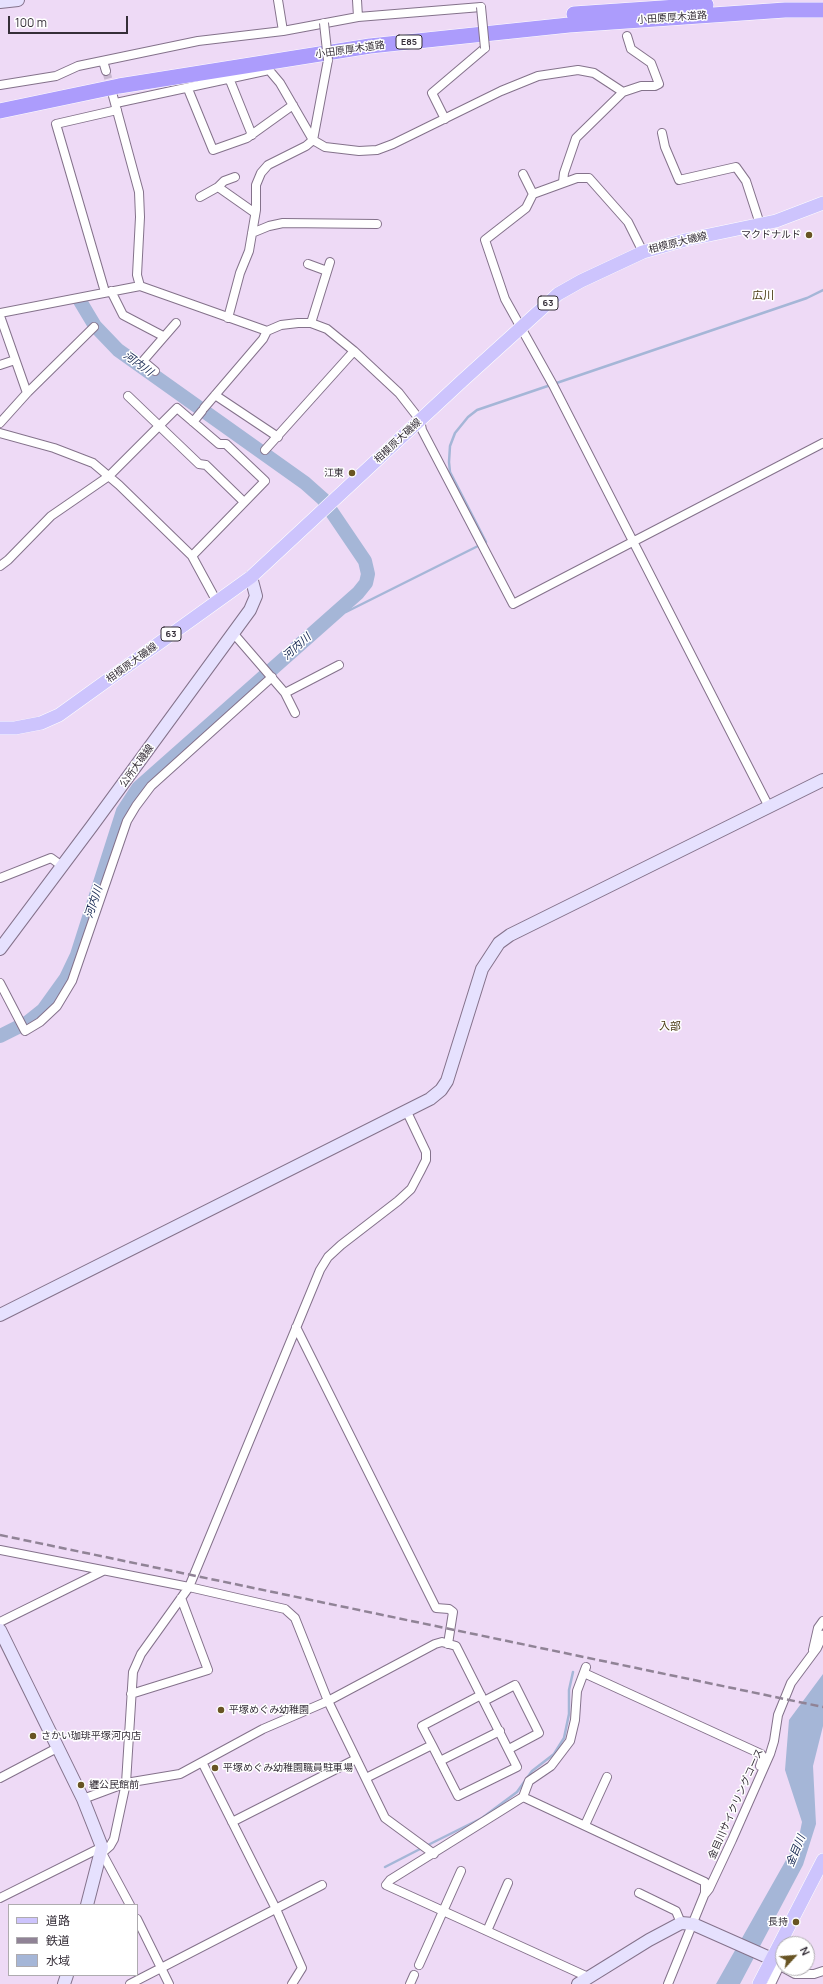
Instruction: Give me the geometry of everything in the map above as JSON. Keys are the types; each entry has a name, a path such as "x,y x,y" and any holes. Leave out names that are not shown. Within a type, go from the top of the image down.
{"highway":[{"name":"小田原厚木道路","path":"0,101 118,77 369,36 620,10 803,0"},
{"name":"小田原厚木道路","path":"0,111 119,86 370,46 495,32 598,23 823,10"}],"main road":[{"name":"相模原大磯線","path":"0,728 15,728 41,723 59,715 251,577 521,326 558,294 581,281 642,252 685,240 790,216 823,203"},
{"path":"792,1936 823,1860"},
{"path":"760,1984 775,1970"}],"street":[{"path":"0,2 18,0"},
{"path":"278,0 283,31"},
{"path":"357,0 358,16"},
{"path":"0,85 56,76 78,66 198,41 283,31 358,16 481,7 485,48 432,92 445,119"},
{"path":"228,318 240,273 249,251 255,213 256,185 261,173 268,165 306,146 313,140 328,60 324,23"},
{"path":"563,182 564,173 576,138 623,92 641,86 655,86 659,84 651,64 632,49 627,36"},
{"path":"103,61 106,71"},
{"path":"163,336 123,315 108,292 56,124 115,103 188,89 229,78 269,70 280,83 294,105 313,140 326,147 359,151 377,150 538,76 578,70 594,73 623,92"},
{"path":"229,78 252,135"},
{"path":"188,89 213,150 252,135 294,105"},
{"path":"115,103 139,192 140,217 137,275 140,286"},
{"path":"662,133 665,147 679,180 736,168 746,181 760,224"},
{"path":"523,174 532,194"},
{"path":"200,197 218,187 224,181 235,177"},
{"path":"642,252 628,222 589,178 578,178 563,182 532,194 526,208 485,240 505,299 553,384 769,807"},
{"path":"218,187 255,213"},
{"path":"252,233 269,226 283,223 377,224"},
{"path":"311,323 330,262"},
{"path":"308,264 327,271"},
{"path":"0,313 140,286 266,331 281,325 311,323 327,329 354,351 399,393 420,420 422,430 513,604 823,443"},
{"path":"0,316 27,393"},
{"path":"155,371 142,361 176,323"},
{"path":"0,422 27,393 94,327"},
{"path":"193,422 263,339 266,331"},
{"path":"265,450 354,351"},
{"path":"0,365 15,360"},
{"path":"215,395 278,436"},
{"path":"128,396 199,464 206,465 244,502"},
{"path":"0,566 8,560 51,516 109,476 177,408 219,444 226,444 265,481 192,556"},
{"path":"0,433 61,450 93,464 109,476 192,556 217,602"},
{"name":"公所大磯線","path":"0,949 234,634 250,610 256,596 251,577"},
{"path":"234,634 285,693 295,713"},
{"path":"285,693 339,665"},
{"path":"0,983 25,1031 40,1022 57,1006 72,981 127,821 136,806 151,786 270,675"},
{"path":"0,1315 430,1099 441,1090 447,1081 482,969 499,943 510,935 823,780"},
{"path":"0,878 51,858 62,866"},
{"path":"0,1898 110,1846 114,1839 126,1783 133,1672 141,1654 189,1587 320,1270 328,1257 341,1245 398,1201 411,1189 426,1160 426,1152 406,1110"},
{"path":"296,1327 436,1608 449,1609 453,1612 448,1644"},
{"path":"0,1550 189,1587 285,1609 295,1618 328,1701 385,1818 434,1854"},
{"path":"0,1622 103,1571"},
{"path":"131,1694 208,1670 181,1598"},
{"path":"813,1653 812,1647 818,1628 823,1621"},
{"path":"0,1630 56,1748 83,1799 102,1850 129,1904"},
{"name":"金目川サイクリングコース","path":"690,1925 732,1840 770,1754 774,1741 778,1714 791,1683 813,1653 823,1636"},
{"path":"83,1799 126,1783 180,1774 263,1729 328,1701 435,1644 442,1642 456,1646 483,1698 500,1731 517,1767 458,1796 422,1726 483,1698 515,1685 539,1733 509,1749"},
{"path":"690,1925 649,1940 583,1981 487,1931 386,1885 390,1880 434,1854 523,1797 530,1781 551,1766 570,1741 575,1720 577,1692 585,1670 761,1754 763,1757 758,1779"},
{"path":"440,1761 500,1731"},
{"path":"366,1778 432,1745"},
{"path":"0,1778 56,1748"},
{"path":"232,1822 356,1759"},
{"path":"202,1762 276,1909 302,1968 292,1984"},
{"path":"585,1825 607,1777"},
{"path":"523,1797 705,1882 704,1895"},
{"path":"87,1904 102,1850"},
{"path":"419,1965 461,1871"},
{"path":"487,1931 508,1883"},
{"path":"130,1984 322,1885"},
{"path":"639,1894 676,1912 690,1925 775,1963"},
{"path":"138,1921 169,1984"},
{"path":"668,1984 690,1925"},
{"path":"410,1984 414,1975"}],"water":[{"name":"金目川","path":"823,1674 823,1726 813,1766 816,1824 803,1865 740,1984 716,1984 799,1837 802,1822 785,1770 789,1720"}],"waterway":[{"path":"339,609 346,612 486,542 450,472 449,462 450,446 455,433 468,417 477,410 807,298 823,290"},
{"name":"河内川","path":"0,1036 28,1022 43,1010 66,978 77,955 123,811 138,788 358,593 366,583 368,574 365,561 323,499 305,483 118,350 95,326 80,301"},
{"path":"426,1846 482,1818 517,1792 532,1771 554,1754 564,1738 569,1714 569,1690 573,1672"},
{"path":"385,1867 422,1848"}],"tunnel":[{"path":"106,71 112,91"}],"railway":[{"path":"0,1535 823,1707"}],"place":[{"name":"マクドナルド","path":"809,235"},
{"name":"江東","path":"352,473"},
{"name":"平塚めぐみ幼稚園","path":"221,1710"},
{"name":"さかい珈琲平塚河内店","path":"33,1736"},
{"name":"平塚めぐみ幼稚園職員駐車場","path":"215,1768"},
{"name":"纒公民館前","path":"81,1785"},
{"name":"長持","path":"796,1922"}],"district":[{"name":"広川","path":"763,296"},
{"name":"入部","path":"670,1027"}]}
